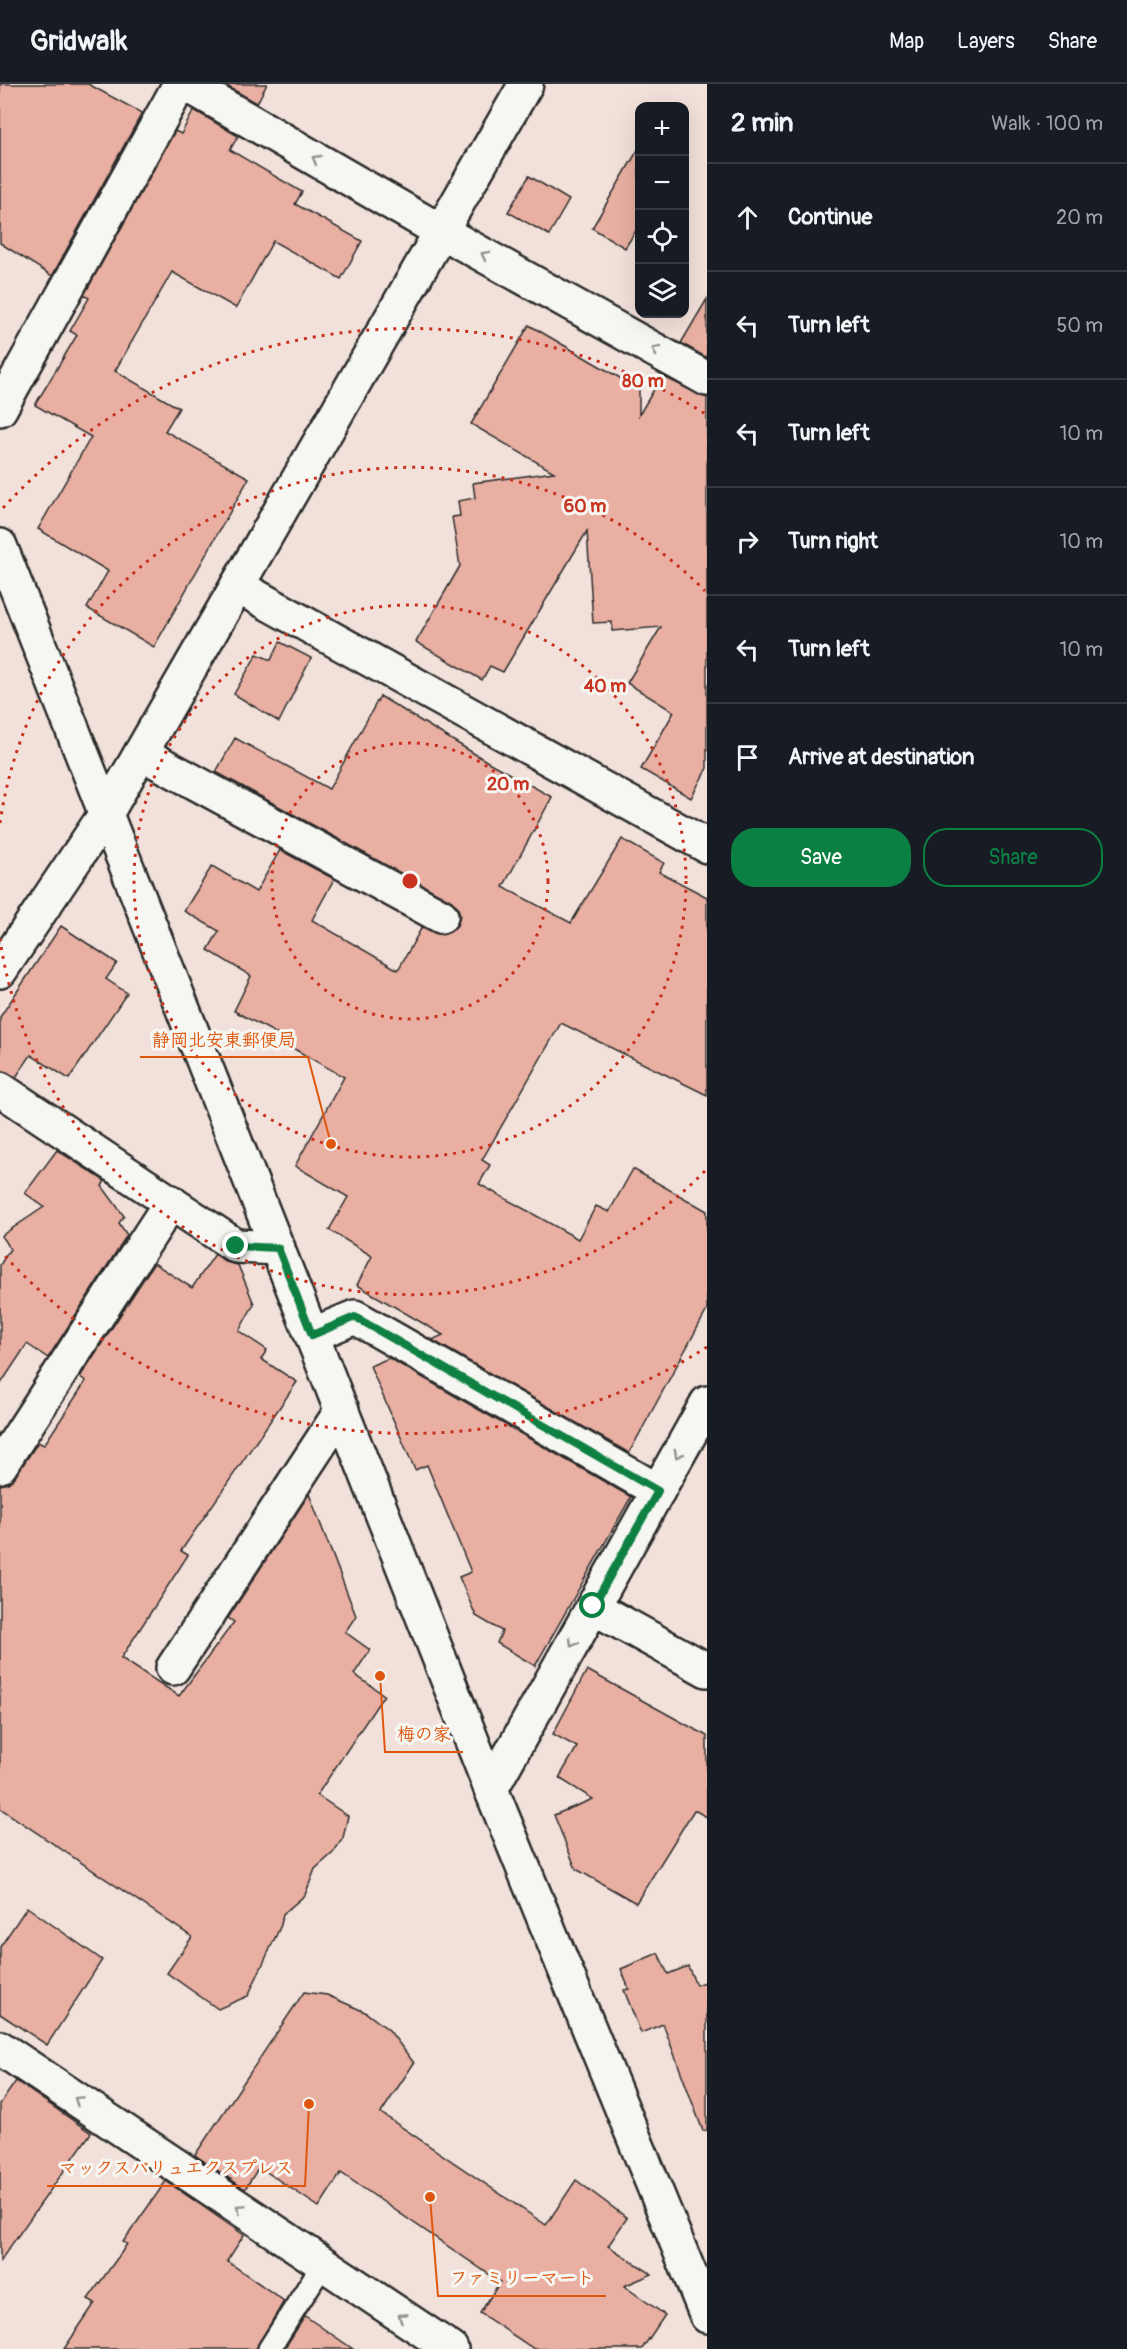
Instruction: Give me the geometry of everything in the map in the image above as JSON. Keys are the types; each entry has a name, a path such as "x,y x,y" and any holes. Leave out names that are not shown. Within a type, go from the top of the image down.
{"street":[{"path":"0,409 180,84"},
{"path":"186,84 442,232 707,378"},
{"path":"0,971 107,812 526,84"},
{"path":"0,546 491,1789 707,2316"},
{"path":"237,586 707,846"},
{"path":"141,753 441,916"},
{"path":"0,1089 236,1246 278,1248"},
{"path":"0,1466 171,1202"},
{"path":"312,1335 355,1317 658,1491"},
{"path":"491,1789 707,1403"},
{"path":"173,1668 342,1410"},
{"path":"593,1606 707,1670"},
{"path":"0,2048 451,2349"}],"lane":[{"path":"269,2349 323,2264"}],"building":[{"path":"0,84 88,84 142,113 52,276 0,243"},
{"path":"223,84 267,84 257,103"},
{"path":"194,110 238,136 230,150 302,192 295,204 362,241 341,279 273,241 236,308 172,272 115,371 179,408 165,431 249,478 154,647 87,608 108,571 38,529 91,437 35,405 77,335 70,331 89,298 84,295 175,131 181,134"},
{"path":"635,155 635,232 625,248 592,228"},
{"path":"529,176 569,200 549,235 508,212"},
{"path":"707,299 707,358 681,343"},
{"path":"529,325 639,389 639,415 662,376 707,398 707,768 691,798 641,769 674,712 627,683 661,627 612,631 612,622 593,623 587,531 503,672 490,666 482,680 416,642 460,566 452,517 460,516 458,501 475,498 473,483 554,472 471,424"},
{"path":"280,642 311,658 279,722 234,694 257,654 271,660"},
{"path":"380,696 488,762 552,797 503,887 571,923 622,839 664,863 659,872 707,897 707,1095 561,1023 482,1160 490,1165 479,1184 578,1239 596,1206 609,1212 633,1169 707,1211 707,1310 629,1453 432,1340 443,1335 357,1285 372,1256 329,1230 348,1197 295,1166 344,1077 280,1041 283,1037 234,1011 251,976 208,950 219,931 184,911 212,866 256,892 280,850 334,879 312,920 398,970 422,927 442,935 450,932 457,925 460,915 457,906 450,900 216,772 235,738 329,789"},
{"path":"61,926 117,963 106,979 127,993 69,1079 31,1055 16,1077 0,1070 0,1017"},
{"path":"57,1150 105,1181 102,1186 124,1216 119,1223 127,1235 48,1358 27,1344 0,1385 0,1265 10,1249 1,1236 44,1207 25,1193"},
{"path":"215,1254 226,1262 238,1265 254,1304 239,1331 267,1350 261,1359 297,1382 181,1551 188,1555 121,1658 179,1696 234,1622 228,1618 309,1494 356,1616 345,1632 370,1650 354,1674 384,1695 317,1795 348,1816 343,1838 333,1853 315,1869 305,1895 283,1914 281,1925 248,1996 218,2009 167,1973 192,1937 0,1808 0,1485 8,1483 15,1477 38,1442 44,1445 86,1381 80,1377 154,1263 192,1288"},
{"path":"389,1358 631,1497 535,1666 497,1643 502,1631 476,1616 459,1577 471,1572 427,1465 415,1470 370,1366"},
{"path":"587,1670 707,1736 707,1817 694,1810 636,1903 576,1869 554,1815 593,1799 559,1778 577,1747 553,1734"},
{"path":"27,1907 102,1960 47,2045 0,2014 0,1947"},
{"path":"658,1953 668,1974 688,1966 696,1985 707,1981 707,2130 703,2131 663,2024 641,2033 624,1990 629,1989 621,1969"},
{"path":"304,1992 327,1995 365,2012 389,2030 414,2063 381,2113 546,2225 576,2180 627,2218 608,2246 652,2274 624,2286 665,2315 642,2349 534,2349 480,2313 500,2282 341,2173 319,2207 259,2167 245,2189 195,2155"},
{"path":"16,2081 91,2133 0,2261 0,2104"},
{"path":"166,2181 244,2235 227,2261 284,2301 256,2349 64,2349 95,2303 88,2299 127,2244 123,2242"},
{"path":"305,2316 353,2349 284,2349"}],"place":[{"name":"静岡北安東郵便局","path":"331,1144"},
{"name":"梅の家","path":"380,1676"},
{"name":"マックスバリュエクスプレス","path":"309,2104"},
{"name":"ファミリーマート","path":"430,2197"}],"route":[{"path":"236,1246 278,1248 312,1335 355,1317 658,1491 593,1606"}]}
